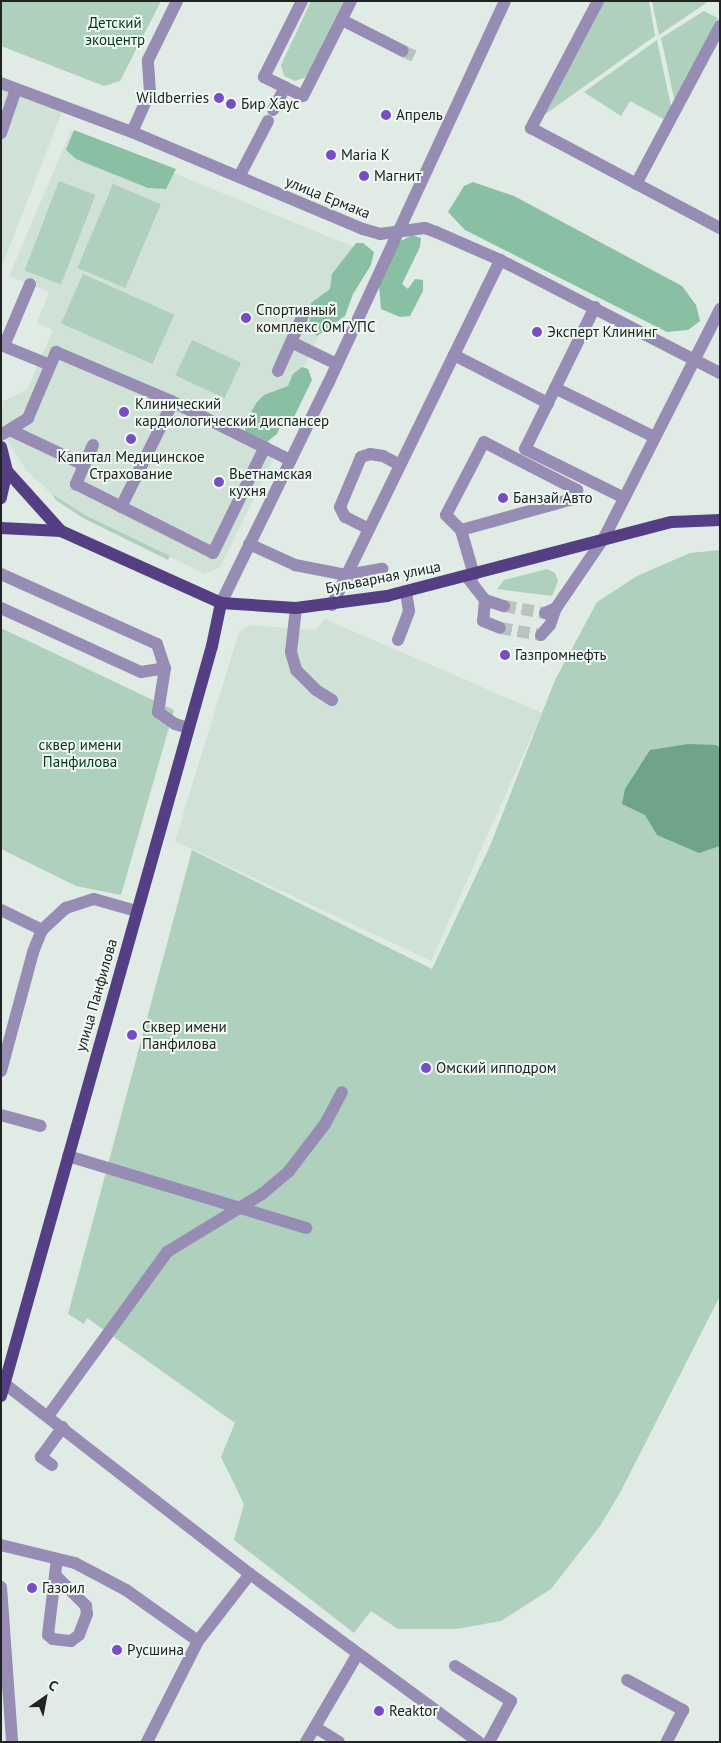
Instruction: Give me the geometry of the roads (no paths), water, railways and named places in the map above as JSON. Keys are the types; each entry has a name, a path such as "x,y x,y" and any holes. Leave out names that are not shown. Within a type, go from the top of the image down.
{"main road":[{"path":"1,447 7,471 1,498"},
{"name":"Бульварная улица","path":"7,471 61,531"},
{"name":"Бульварная улица","path":"1,528 61,531 221,603 296,608 332,605 406,591 470,576 604,538 672,522 720,520"},
{"name":"улица Панфилова","path":"1,1396 3,1382 188,728 221,603"}],"street":[{"path":"132,132 150,92 148,60 177,1"},
{"path":"302,1 264,77 304,96 351,1"},
{"path":"221,603 337,364 504,1"},
{"path":"598,1 531,128 720,228"},
{"path":"342,20 404,51"},
{"path":"636,184 720,26"},
{"name":"улица Ермака","path":"1,83 132,132 363,229 380,234 425,228 500,260 595,307 720,373"},
{"path":"239,177 284,87"},
{"path":"1,132 16,89"},
{"path":"332,605 500,260"},
{"path":"30,284 3,345 50,365"},
{"path":"595,307 525,449 624,498"},
{"path":"541,635 550,624 550,611 604,538 720,310"},
{"path":"278,371 303,315"},
{"path":"291,342 337,364"},
{"path":"6,432 28,418 56,352 173,402 290,460"},
{"path":"454,355 548,403"},
{"path":"555,388 654,437"},
{"path":"121,507 173,402"},
{"path":"6,432 84,465"},
{"path":"461,530 573,499 577,490 484,442 446,515 461,530 470,576 485,600 483,621 500,628"},
{"path":"93,445 76,484 213,552 265,447"},
{"path":"369,529 345,517 340,507 346,488 361,457 370,454 383,456 400,465"},
{"path":"249,544 295,565 347,575 382,569"},
{"path":"1,574 161,646 165,668 158,712 175,724 188,728"},
{"path":"398,640 409,611 406,591"},
{"path":"485,600 504,606"},
{"path":"1,608 141,672 165,668"},
{"path":"296,608 291,652 296,670 316,690 332,700"},
{"path":"1,1071 33,952 42,930 66,908 94,900 136,911"},
{"path":"1,910 42,930"},
{"path":"48,1416 167,1252 239,1208 289,1171 325,1124 342,1092"},
{"path":"1,1115 40,1126"},
{"path":"68,1156 306,1228"},
{"path":"3,1382 357,1655 479,1742"},
{"path":"52,1465 41,1457 63,1427"},
{"path":"1,1545 75,1563 126,1590 198,1641"},
{"path":"55,1575 86,1606 87,1614 79,1635 71,1641 53,1639 48,1635 55,1575 57,1559"},
{"path":"147,1742 198,1641 250,1574"},
{"path":"1,1588 12,1742"},
{"path":"306,1742 357,1655"},
{"path":"455,1666 511,1701 489,1742"},
{"path":"627,1680 683,1710 667,1742"},
{"path":"314,1727 339,1742"}],"tunnel":[{"path":"403,51 418,58"},
{"path":"504,606 545,613"},
{"path":"500,628 541,635"}],"place":[{"name":"Wildberries","path":"219,98"},
{"name":"Бир Хаус","path":"231,104"},
{"name":"Апрель","path":"386,115"},
{"name":"Maria K","path":"331,155"},
{"name":"Магнит","path":"364,176"},
{"name":"Спортивный комплекс ОмГУПС","path":"246,318"},
{"name":"Эксперт Клининг","path":"537,332"},
{"name":"Клинический кардиологический диспансер","path":"124,412"},
{"name":"Капитал Медицинское Страхование","path":"131,439"},
{"name":"Вьетнамская кухня","path":"219,482"},
{"name":"Банзай Авто","path":"503,498"},
{"name":"Газпромнефть","path":"505,655"},
{"name":"Сквер имени Панфилова","path":"132,1035"},
{"name":"Омский ипподром","path":"426,1068"},
{"name":"Газоил","path":"32,1588"},
{"name":"Русшина","path":"117,1650"},
{"name":"Reaktor","path":"379,1711"}],"park label":[{"name":"Детский экоцентр","path":"115,30"},
{"name":"сквер имени Панфилова","path":"80,752"}]}
